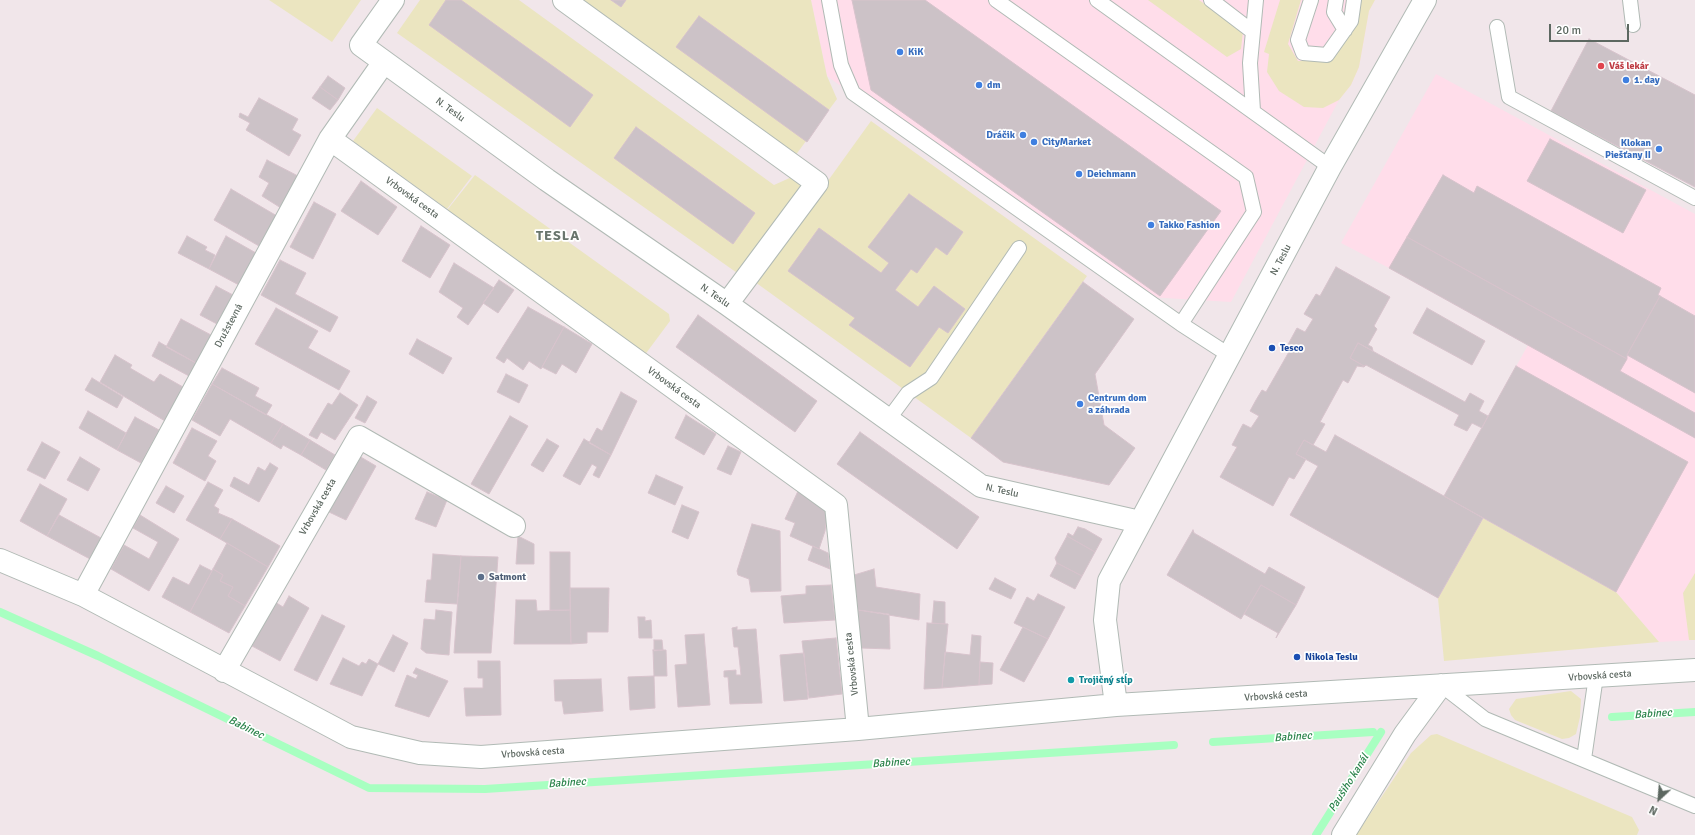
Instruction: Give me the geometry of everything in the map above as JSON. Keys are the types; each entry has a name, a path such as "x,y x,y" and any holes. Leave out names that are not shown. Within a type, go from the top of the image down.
{"street":[{"name":"N. Teslu","path":"393,0 361,45 548,180 727,304 981,486 1140,522"},
{"path":"564,0 817,183 727,304"},
{"name":"N. Teslu","path":"1116,705 1105,620 1109,581 1330,166 1425,0"},
{"name":"Družstevná","path":"83,596 330,139 384,62"},
{"name":"Vrbovská cesta","path":"330,139 836,505 858,729"},
{"name":"Vrbovská cesta","path":"224,671 359,437 514,526"},
{"name":"Vrbovská cesta","path":"0,560 83,596 351,737 420,753 481,757 858,729 1116,705 1695,670"},
{"path":"1343,835 1405,734 1441,686"}],"lane":[{"path":"829,0 841,65 853,94 1181,324 1229,355"},
{"path":"996,0 1246,177 1254,212 1181,324"},
{"path":"1097,0 1330,166"},
{"path":"1211,0 1253,32"},
{"path":"1310,0 1298,40 1303,53 1327,55 1351,21 1354,0"},
{"path":"1336,0 1334,12 1345,30"},
{"path":"1630,0 1633,25"},
{"path":"1253,111 1250,63 1254,1"},
{"path":"1497,27 1509,97 1695,198"},
{"path":"888,420 908,393 931,378 1019,248"},
{"path":"1584,759 1596,676"},
{"path":"1441,686 1485,719 1695,806"}],"shaded area":[{"path":"269,0 361,0 332,42"},
{"path":"420,0 519,0 774,185 794,176 802,185 803,191 740,275 397,33"},
{"path":"581,0 811,0 827,76 837,99 795,156"},
{"path":"811,0 1375,0 1369,11 1359,67 1351,85 1339,100 1231,302 1132,296 827,76"},
{"path":"1148,0 1199,0 1243,31 1241,49 1227,57"},
{"path":"1280,0 1301,0 1288,44 1298,61 1329,60 1351,34 1358,0 1375,0 1369,11 1359,67 1351,85 1339,100 1323,108 1304,107 1279,91 1267,72 1269,54 1264,52"},
{"path":"1436,74 1695,214 1695,640 1659,642 1616,592 1444,496 1528,345 1341,243"},
{"path":"377,108 472,176 447,209 353,141"},
{"path":"871,121 1087,276 971,438 755,282"},
{"path":"475,175 669,314 670,321 644,356 444,214"},
{"path":"1483,518 1616,592 1659,642 1444,661 1438,598"},
{"path":"1695,573 1695,640 1689,640 1683,593"},
{"path":"1571,691 1581,699 1580,717 1576,734 1569,738 1562,739 1515,720 1511,715 1509,709 1516,699"},
{"path":"1437,734 1632,817 1639,830 1637,835 1356,835 1411,753 1431,735"}],"building":[{"path":"446,0 461,0 593,95 570,127 429,25"},
{"path":"611,0 626,0 621,7"},
{"name":"CityMarket","path":"852,0 925,0 1221,211 1160,296 871,90"},
{"path":"699,16 829,110 807,142 676,47"},
{"name":"Klokan Piešťany II","path":"1589,39 1695,95 1695,187 1551,111"},
{"path":"328,76 345,88 338,100 320,87"},
{"path":"320,87 338,100 330,110 312,98"},
{"path":"259,98 298,119 292,130 301,135 289,156 246,130 250,123 239,117 240,113 248,117"},
{"path":"636,127 755,213 733,244 614,158"},
{"path":"1550,139 1646,190 1623,233 1527,181"},
{"path":"267,160 298,176 281,208 262,196 269,183 259,177"},
{"path":"1443,175 1474,193 1477,186 1661,288 1658,295 1660,296 1627,355 1627,359 1407,237"},
{"path":"361,181 397,207 378,235 341,211"},
{"path":"231,189 277,216 259,246 214,220"},
{"path":"909,194 963,232 947,255 936,247 917,273 911,269 895,290 918,307 934,286 965,309 948,333 939,327 910,367 849,325 855,318 788,271 819,228 881,273 889,263 868,247"},
{"path":"314,202 336,214 313,259 290,247"},
{"path":"421,226 450,245 430,278 402,261"},
{"path":"187,236 207,247 205,250 215,255 209,269 178,253"},
{"path":"226,236 256,253 239,285 209,269"},
{"path":"1407,237 1627,359 1620,371 1695,413 1695,438 1389,268"},
{"path":"280,260 306,273 295,294 338,317 330,332 261,295"},
{"path":"454,263 494,288 468,325 457,317 463,308 439,292"},
{"path":"1336,267 1390,297 1374,326 1377,329 1368,345 1372,347 1373,351 1358,343 1350,358 1364,366 1366,365 1364,367 1357,366 1348,383 1343,380 1320,422 1325,424 1313,445 1304,440 1296,454 1306,459 1294,479 1289,477 1273,506 1220,477 1237,447 1232,445 1243,424 1251,428 1259,416 1250,411 1256,400 1262,390 1266,392 1290,350 1286,348 1297,328 1305,332 1313,319 1304,314 1316,294 1320,296"},
{"path":"499,280 514,290 498,313 483,303"},
{"path":"1083,282 1134,319 1095,374 1104,425 1135,448 1109,485 1003,462 971,438"},
{"path":"216,286 233,295 217,324 200,315"},
{"path":"1660,296 1695,316 1695,393 1627,355"},
{"path":"528,307 564,327 541,369 529,361 523,370 507,358 504,363 496,358"},
{"path":"276,308 318,331 308,348 350,371 339,390 255,344"},
{"path":"1427,308 1485,341 1472,365 1413,333"},
{"path":"698,315 817,401 795,432 676,347"},
{"path":"181,319 211,335 196,363 166,347"},
{"path":"564,327 592,344 576,373 562,364 556,374 542,367"},
{"path":"417,339 452,358 443,374 409,354"},
{"path":"159,342 196,363 189,376 152,356"},
{"path":"1358,343 1465,402 1470,393 1484,401 1479,411 1488,416 1482,428 1472,423 1467,431 1454,425 1459,415 1366,365 1364,366 1350,358"},
{"path":"115,355 132,365 130,368 154,382 160,374 183,387 165,421 100,382"},
{"path":"1516,366 1688,462 1616,592 1444,496"},
{"path":"222,368 259,388 255,396 272,405 266,415 212,384"},
{"path":"506,374 528,385 519,403 497,392"},
{"path":"92,378 123,397 117,408 85,390"},
{"path":"212,384 283,424 271,443 230,419 220,436 192,420"},
{"path":"621,392 637,401 611,455 589,443 597,428 602,431"},
{"path":"340,393 358,405 335,440 321,432 317,439 309,435 328,403 332,405"},
{"path":"367,396 377,402 365,423 355,418"},
{"path":"88,411 126,433 117,450 79,428"},
{"path":"686,415 716,434 704,455 675,438"},
{"path":"510,416 528,426 489,494 471,484"},
{"path":"135,417 159,430 141,463 117,450"},
{"path":"283,424 310,440 301,455 283,445 281,449 271,443"},
{"path":"192,428 217,441 208,456 216,461 205,481 173,463"},
{"path":"860,432 979,517 957,549 837,464"},
{"path":"1335,435 1483,518 1438,598 1290,515 1318,466 1296,454 1304,440 1326,452"},
{"path":"547,439 559,446 543,472 531,465"},
{"path":"584,439 611,455 599,478 593,475 597,467 592,464 580,485 563,476"},
{"path":"310,440 335,455 326,470 301,455"},
{"path":"42,442 60,452 45,479 27,470"},
{"path":"728,446 741,452 731,475 717,469"},
{"path":"359,456 376,466 346,520 329,512"},
{"path":"80,457 100,469 88,491 67,480"},
{"path":"270,463 278,468 259,502 230,486 234,477 249,485 258,467 265,471"},
{"path":"656,475 683,487 675,505 648,493"},
{"path":"208,482 223,490 214,506 219,509 218,513 232,519 220,539 186,520"},
{"path":"40,484 67,499 47,536 20,521"},
{"path":"166,486 184,496 174,513 156,503"},
{"path":"799,489 828,508 825,531 819,549 790,536 795,523 785,519"},
{"path":"427,492 447,500 436,527 415,519"},
{"path":"682,505 699,512 688,539 672,532"},
{"path":"59,515 101,538 90,559 47,536"},
{"path":"140,515 179,539 149,591 111,569 124,545 149,559 158,542 133,528"},
{"path":"232,519 280,546 268,567 220,539"},
{"path":"752,524 780,531 781,591 751,592 749,579 738,575 737,571"},
{"path":"1078,527 1085,529 1102,539 1095,552 1067,536 1068,533 1073,536"},
{"path":"1193,530 1194,533 1265,574 1269,567 1305,587 1296,605 1261,585 1241,619 1167,575"},
{"path":"518,536 534,544 534,564 516,564"},
{"path":"1067,536 1095,552 1082,576 1057,563 1055,558"},
{"path":"227,543 268,567 245,606 228,596 233,587 220,581 223,575 213,569"},
{"path":"813,546 828,553 830,569 808,560"},
{"path":"550,552 570,552 570,610 550,610"},
{"path":"433,554 461,556 457,604 425,602 427,580 431,580"},
{"path":"461,556 498,557 491,653 454,653"},
{"path":"1057,563 1082,576 1075,589 1050,576"},
{"path":"200,565 212,571 190,612 162,597 173,577 189,585"},
{"path":"213,569 223,575 220,581 233,587 228,596 245,606 229,633 190,612"},
{"path":"874,569 876,587 920,594 919,620 858,610 854,575"},
{"path":"995,578 1016,589 1011,599 989,589"},
{"path":"831,585 835,620 784,623 781,596 806,594 806,586"},
{"path":"1261,585 1296,605 1276,638 1278,633 1244,614"},
{"path":"570,588 609,588 608,632 587,632 587,643 571,644"},
{"path":"1038,594 1065,607 1048,639 1014,623 1027,597 1034,601"},
{"path":"289,596 309,608 280,661 252,646 275,602 283,607"},
{"path":"516,600 536,600 537,611 570,610 571,644 514,644"},
{"path":"934,601 945,602 945,624 932,623"},
{"path":"436,610 452,612 449,655 426,653 421,649 424,619 435,620"},
{"path":"858,610 889,614 890,649 861,648"},
{"path":"322,615 345,626 317,681 294,670"},
{"path":"638,617 645,617 645,621 651,620 652,638 639,638"},
{"path":"927,623 948,624 942,688 924,689"},
{"path":"737,627 737,630 756,629 762,703 730,704 728,677 724,677 724,671 736,670 736,675 741,675 738,647 734,647 732,628"},
{"path":"1023,627 1048,639 1024,682 1000,670"},
{"path":"704,634 710,705 678,707 675,665 687,664 685,635"},
{"path":"393,635 408,643 394,672 378,664"},
{"path":"972,635 981,636 979,685 942,688 945,652 970,655"},
{"path":"836,638 842,694 809,698 802,641"},
{"path":"654,640 662,640 663,650 654,651"},
{"path":"653,650 666,650 667,676 654,676"},
{"path":"804,653 808,699 784,701 780,655"},
{"path":"343,658 359,666 362,662 366,664 369,659 378,664 362,696 330,684"},
{"path":"478,661 500,661 501,715 466,716 464,688 483,688 483,678 478,678"},
{"path":"980,662 993,663 992,684 979,685"},
{"path":"416,668 448,681 429,717 395,706 407,675 416,679 418,675 413,673"},
{"path":"654,676 655,708 630,710 628,677"},
{"path":"601,679 603,711 564,714 562,701 555,701 554,680"}],"waterway":[{"name":"Babinec","path":"0,612 98,656 369,788 485,789 1174,745"},
{"name":"Babinec","path":"1612,717 1695,712"},
{"name":"Babinec","path":"1213,742 1373,732"},
{"name":"Paušiho kanál","path":"1316,835 1381,732"}],"place":[{"name":"KiK","path":"900,52"},
{"name":"Váš lekár","path":"1601,66"},
{"name":"1. day","path":"1626,80"},
{"name":"dm","path":"979,85"},
{"name":"Dráčik","path":"1023,135"},
{"name":"CityMarket","path":"1034,142"},
{"name":"Klokan Piešťany II","path":"1659,149"},
{"name":"Deichmann","path":"1079,174"},
{"name":"Takko Fashion","path":"1151,225"},
{"name":"Tesco","path":"1272,348"},
{"name":"Centrum dom a záhrada","path":"1080,404"},
{"name":"Satmont","path":"481,577"},
{"name":"Nikola Teslu","path":"1297,657"},
{"name":"Trojičný stĺp","path":"1071,680"}],"district":[{"name":"TESLA","path":"558,236"}]}
